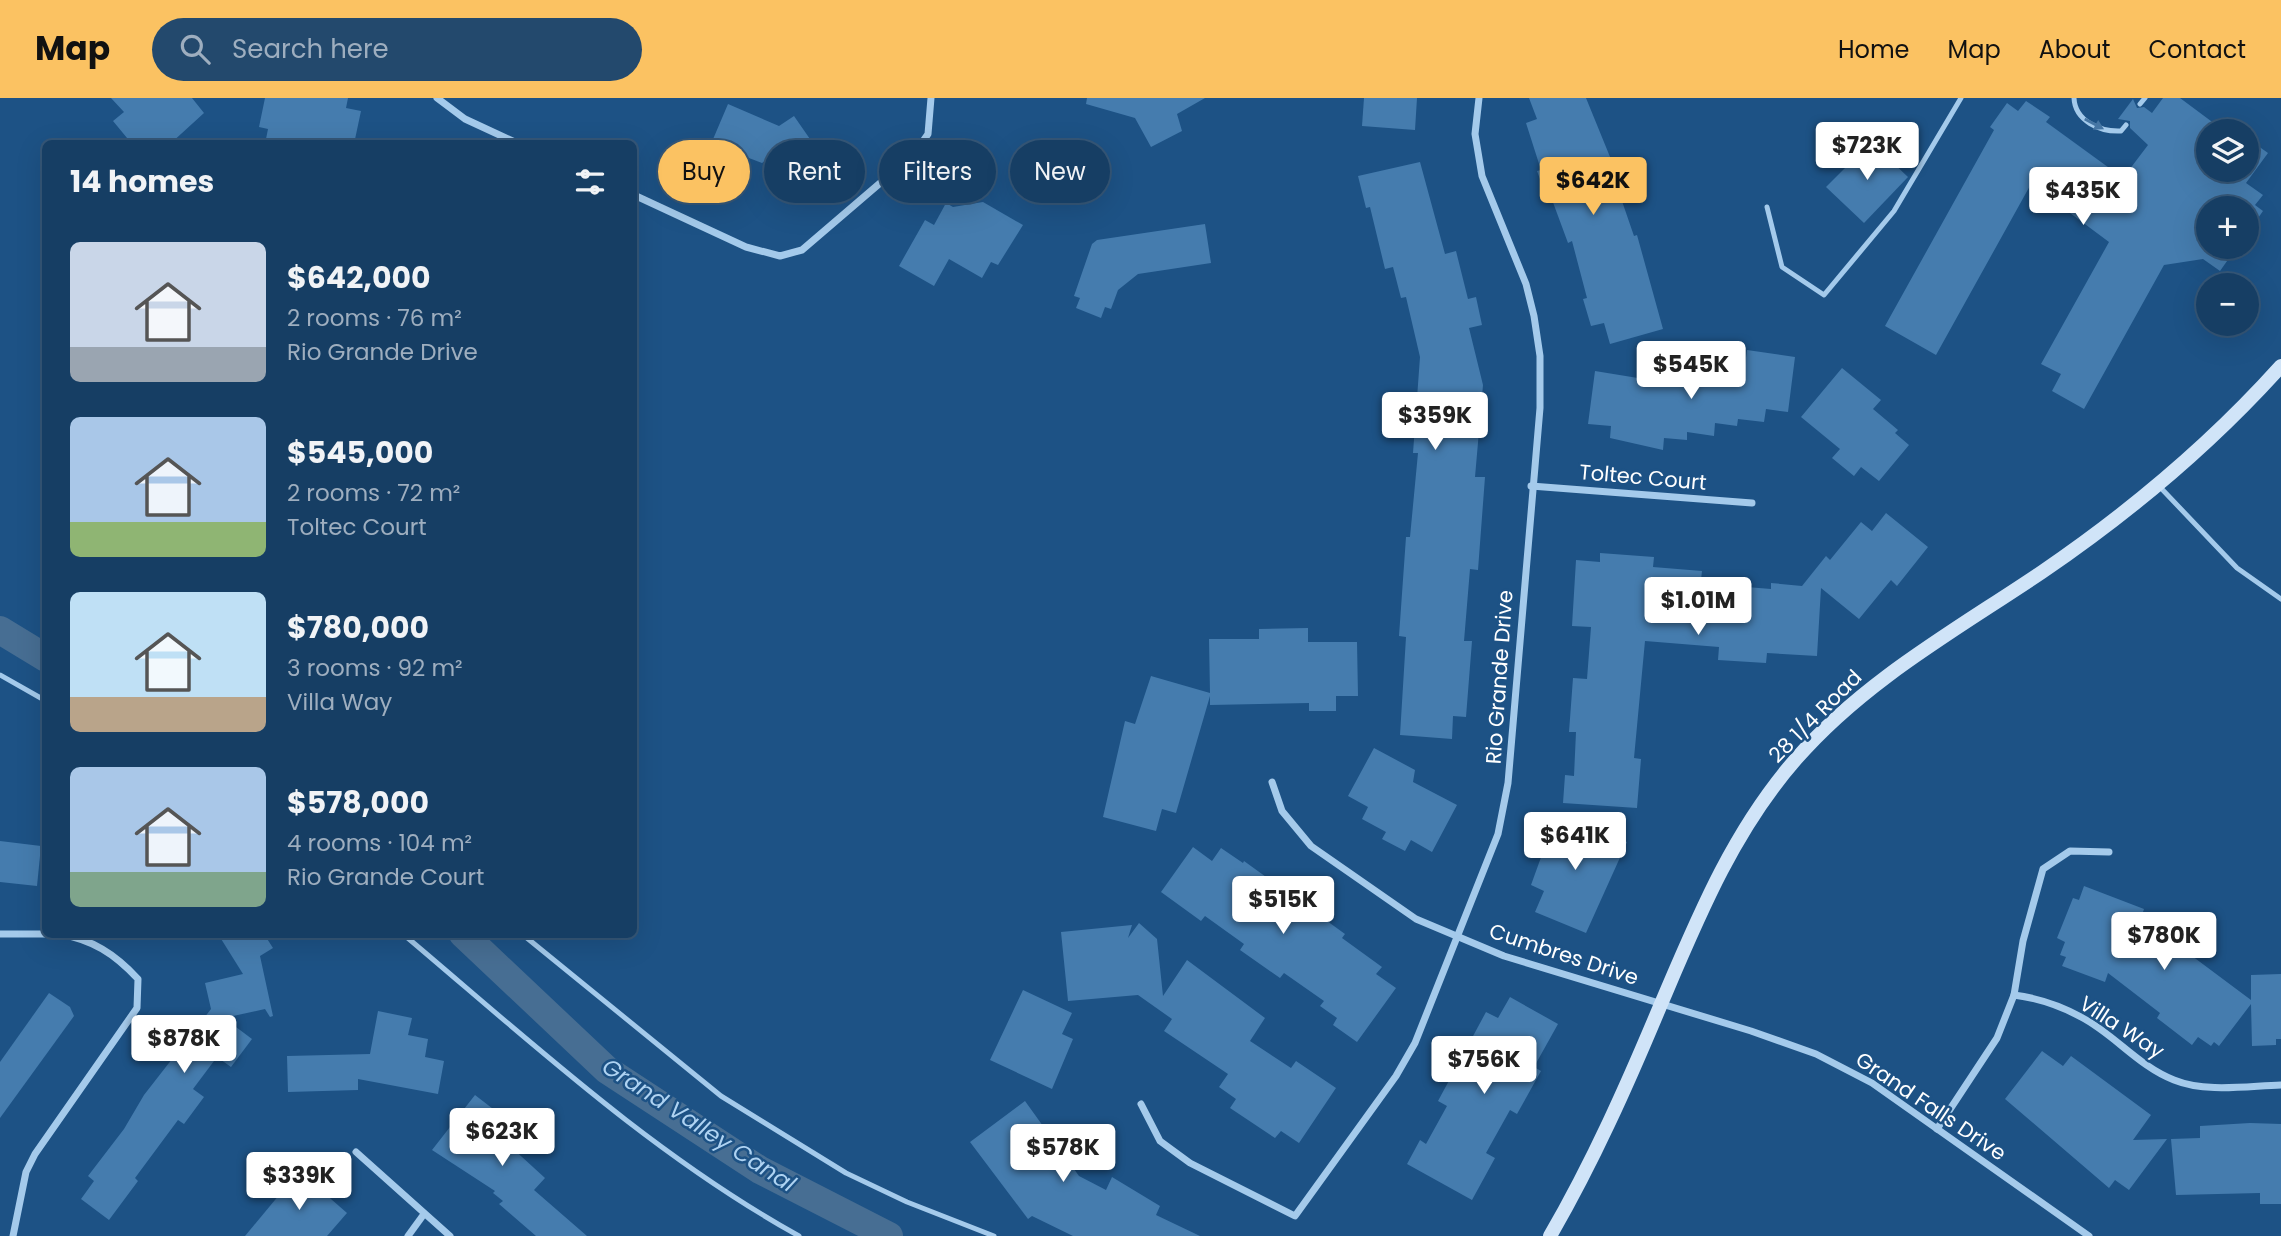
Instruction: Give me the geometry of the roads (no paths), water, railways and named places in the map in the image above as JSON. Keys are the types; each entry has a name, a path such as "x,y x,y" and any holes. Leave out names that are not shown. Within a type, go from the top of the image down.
{"main road":[{"name":"28 1/4 Road","path":"1550,1236 1600,1143 1692,928 1731,852 1773,789 1824,730 1890,673 2043,571 2158,485 2210,440 2281,366"}],"street":[{"path":"437,98 465,119 510,140"},
{"path":"637,196 746,247 780,256 802,250 914,154 928,134 931,98"},
{"name":"Rio Grande Drive","path":"1141,1104 1160,1141 1190,1163 1295,1216 1396,1076 1415,1044 1505,811 1531,486 1540,408 1540,356 1526,284 1482,176 1475,134 1479,98"},
{"name":"Toltec Court","path":"1531,486 1752,503"},
{"name":"Cumbres Drive","path":"1272,782 1282,811 1311,846 1416,919 1504,956 1661,1003"},
{"path":"1937,1129 1997,1038 2014,995 2023,941 2043,869 2070,851 2109,852"},
{"path":"0,934 42,933"},
{"path":"13,1236 26,1172 35,1154 137,1008 138,979 110,953 91,942 74,938"},
{"name":"Villa Way","path":"2014,995 2031,998 2082,1017 2137,1060 2175,1081 2203,1087 2281,1085"},
{"name":"Grand Falls Drive","path":"1661,1003 1816,1054 1872,1083 2089,1236"},
{"path":"356,1152 450,1236"},
{"path":"408,1236 424,1214"}],"lane":[{"path":"1767,207 1782,267 1824,295 1894,211 1961,98"},
{"path":"2074,98 2083,118 2097,128 2121,131 2126,125"},
{"path":"2140,104 2145,98"},
{"path":"2158,485 2237,568 2281,599"},
{"path":"0,675 42,699"},
{"path":"408,938 624,1120 744,1206 799,1236"},
{"path":"527,938 721,1096 846,1173 994,1236"}],"waterway":[{"name":"Grand Valley Canal","path":"0,630 42,656"},
{"name":"Grand Valley Canal","path":"467,938 607,1070 760,1170 889,1236"}]}
